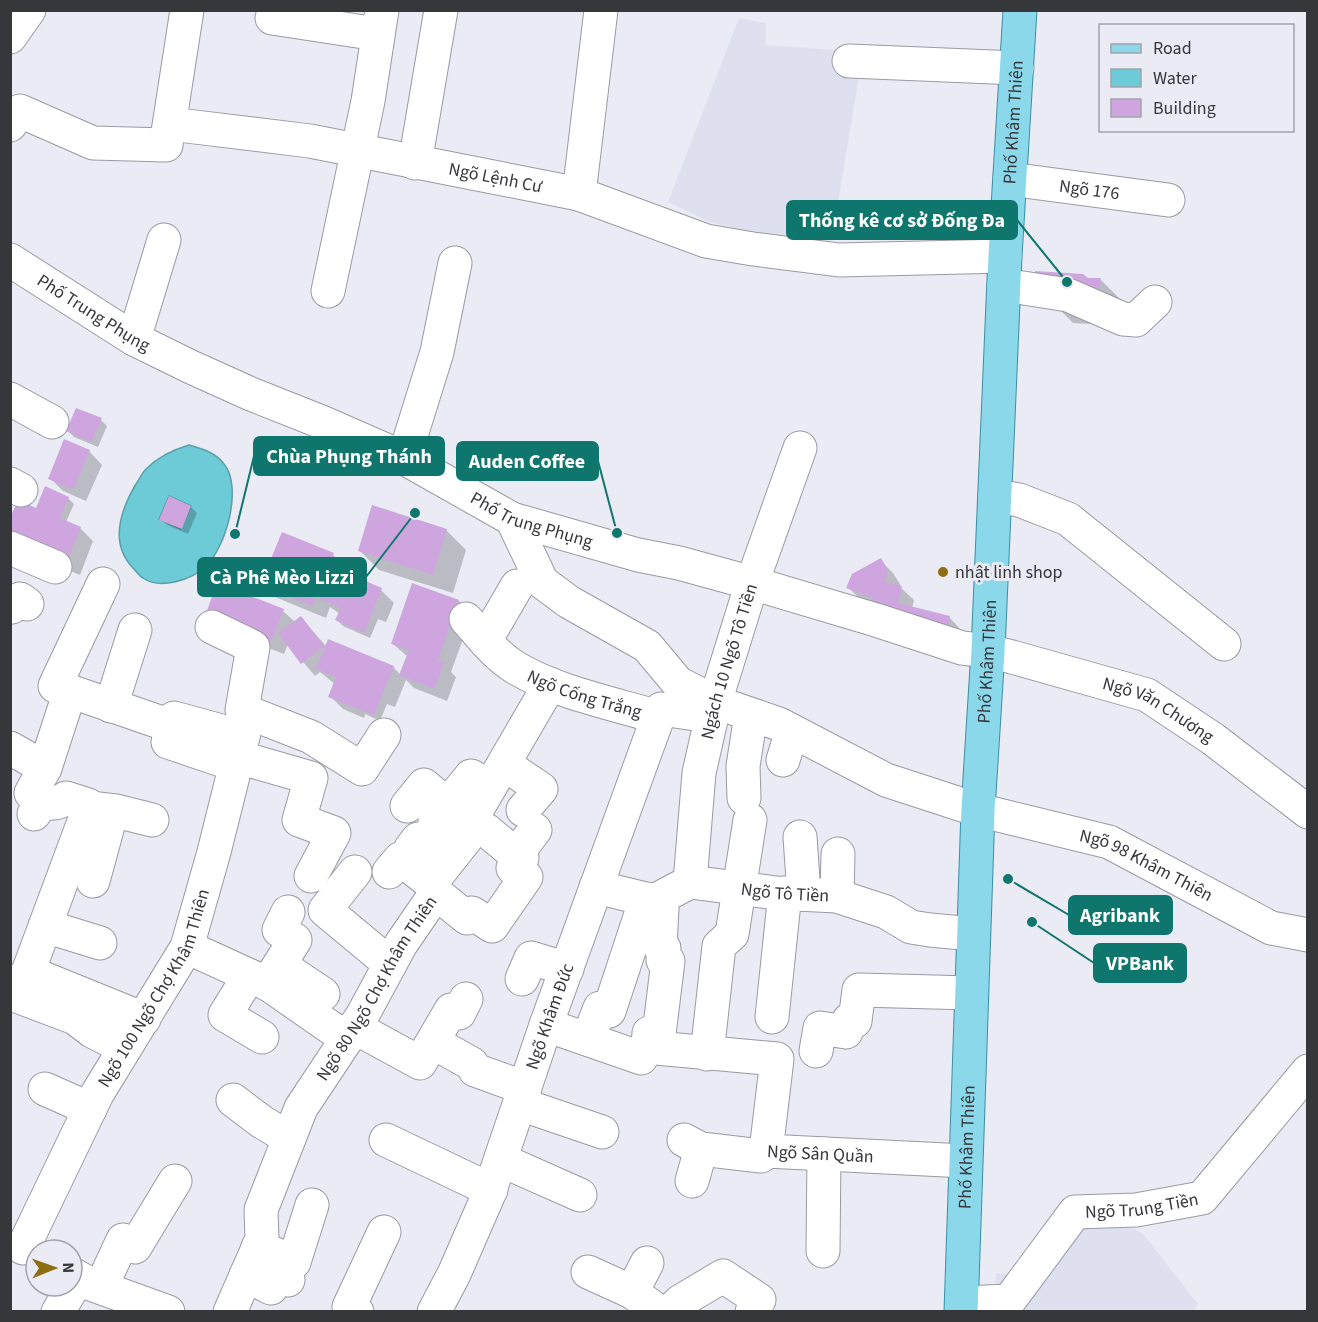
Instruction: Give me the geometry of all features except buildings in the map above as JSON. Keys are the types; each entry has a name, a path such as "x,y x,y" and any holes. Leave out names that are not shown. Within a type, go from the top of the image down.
{"main road":[{"name":"Phố Khâm Thiên","path":"962,1307 978,810 988,651 1004,271 1020,10"}],"street":[{"path":"10,37 29,10"},
{"path":"12,120 20,111 93,143 166,146 187,10"},
{"path":"415,163 441,10"},
{"path":"579,194 601,10"},
{"path":"272,18 379,22 368,101 328,291"},
{"path":"849,61 1017,68"},
{"name":"Ngõ Lệnh Cư","path":"170,124 310,141 579,194 706,241 839,260 1004,271 1123,319 1136,320 1155,302"},
{"name":"Ngõ 176","path":"1010,179 1168,200"},
{"path":"134,339 164,240"},
{"name":"Phố Trung Phụng","path":"10,260 134,339 191,368 404,458 513,519 638,555 679,563 752,583 962,648 988,651"},
{"path":"404,458 437,352 455,263"},
{"path":"10,399 29,426"},
{"name":"Ngách 10 Ngõ Tô Tiền","path":"690,882 699,773 715,702 752,583 800,448"},
{"path":"995,496 1019,500 1068,519 1224,644"},
{"path":"513,519 542,582 569,602 647,646 678,683 715,702 751,715 788,745 978,810"},
{"path":"10,548 55,567"},
{"path":"103,584 55,686 171,726 174,718 242,743 311,778 299,820 334,833 311,876"},
{"name":"Ngõ Cống Trắng","path":"517,586 476,630 515,668 550,684 658,717 661,709 702,715 715,702"},
{"path":"212,627 253,647 242,710 242,743"},
{"path":"111,706 135,630"},
{"name":"Ngõ Văn Chương","path":"988,651 1147,695 1213,739 1308,812"},
{"name":"Ngõ 80 Ngõ Chợ Khâm Thiên","path":"230,1311 262,1239 261,1210 301,1108 350,1033 434,888 473,830 472,818 550,684"},
{"path":"37,792 70,691"},
{"path":"546,1025 641,1058 645,1047 707,1054 719,946 732,934 738,888 747,809 743,766 751,715"},
{"name":"Ngõ Khâm Đức","path":"434,1311 454,1274 496,1175 546,1025 658,717"},
{"path":"168,742 242,743 311,737 362,769 384,735"},
{"name":"Ngõ 100 Ngõ Chợ Khâm Thiên","path":"23,1249 90,1109 186,947 214,852 242,743"},
{"path":"10,748 46,804 60,802 66,798 101,810 152,820"},
{"path":"411,848 418,839 424,845 442,827 435,820 471,776 497,776 542,789 516,855 486,830 473,830"},
{"path":"407,806 424,785 447,805"},
{"path":"15,983 45,926 88,866 101,810"},
{"name":"Ngõ 98 Khâm Thiên","path":"978,810 1109,842 1271,928 1307,933"},
{"path":"389,872 400,859 467,918 472,913 492,926 526,877 513,868 522,858 525,831"},
{"path":"772,1017 795,894 800,837"},
{"path":"837,896 838,854"},
{"path":"355,872 325,910 390,964"},
{"path":"588,1039 600,1008 609,1011 650,900 690,882"},
{"name":"Ngõ Tô Tiền","path":"690,882 795,894 837,896 886,912 911,927 974,934"},
{"path":"596,887 650,900 662,909 660,947 664,948 663,960 668,961 659,1034 649,1033 648,1047"},
{"path":"262,1037 225,1015 265,975 295,940 279,930 288,912"},
{"path":"45,926 100,943"},
{"path":"186,947 323,994"},
{"path":"522,979 531,958 567,969"},
{"path":"265,975 350,1033 420,1063 451,1010 459,1014 466,999"},
{"path":"15,983 144,1018"},
{"path":"15,983 75,1018 92,1031 125,1048"},
{"path":"816,1052 820,1028 846,1032 849,1020 855,1021 859,990 971,993"},
{"path":"447,1050 472,1065 476,1070 522,1096 602,1132"},
{"name":"Ngõ Sân Quần","path":"707,1054 777,1059 766,1151 965,1161"},
{"name":"Ngõ Trung Tiền","path":"962,1307 1009,1301 1075,1212 1136,1210 1202,1198 1308,1071"},
{"path":"45,1089 90,1109"},
{"path":"234,1100 262,1122 289,1138"},
{"path":"386,1140 496,1175 580,1195"},
{"path":"692,1182 692,1144 760,1156 766,1151"},
{"path":"823,1251 824,1154"},
{"path":"168,1311 84,1280 123,1240 135,1247 175,1181"},
{"path":"252,1261 294,1262 312,1205"},
{"path":"357,1311 349,1307 384,1232"},
{"path":"252,1261 271,1288 277,1275 288,1280"},
{"path":"588,1272 653,1300 681,1301 723,1276 761,1300"},
{"path":"58,1311 69,1298"}],"shaded area":[{"path":"739,18 766,23 766,45 863,52 831,244 759,235 710,222 668,202"},
{"path":"1077,1215 1117,1216 1143,1234 1198,1304 1193,1312 994,1312 996,1273 1022,1276"}],"water":[{"path":"189,445 217,457 230,474 232,501 230,516 220,545 200,571 176,582 150,582 138,573 121,548 120,527 125,505 130,494 151,465 160,457","holes":["169,496 191,506 181,529 159,519"]}],"place":[{"name":"Thống kê cơ sở Đống Đa","path":"1067,282"},
{"name":"Cà Phê Mèo Lizzi","path":"415,513"},
{"name":"Auden Coffee","path":"617,533"},
{"name":"Chùa Phụng Thánh","path":"235,534"},
{"name":"nhật linh shop","path":"943,572"},
{"name":"Agribank","path":"1008,879"},
{"name":"VPBank","path":"1032,922"}]}
